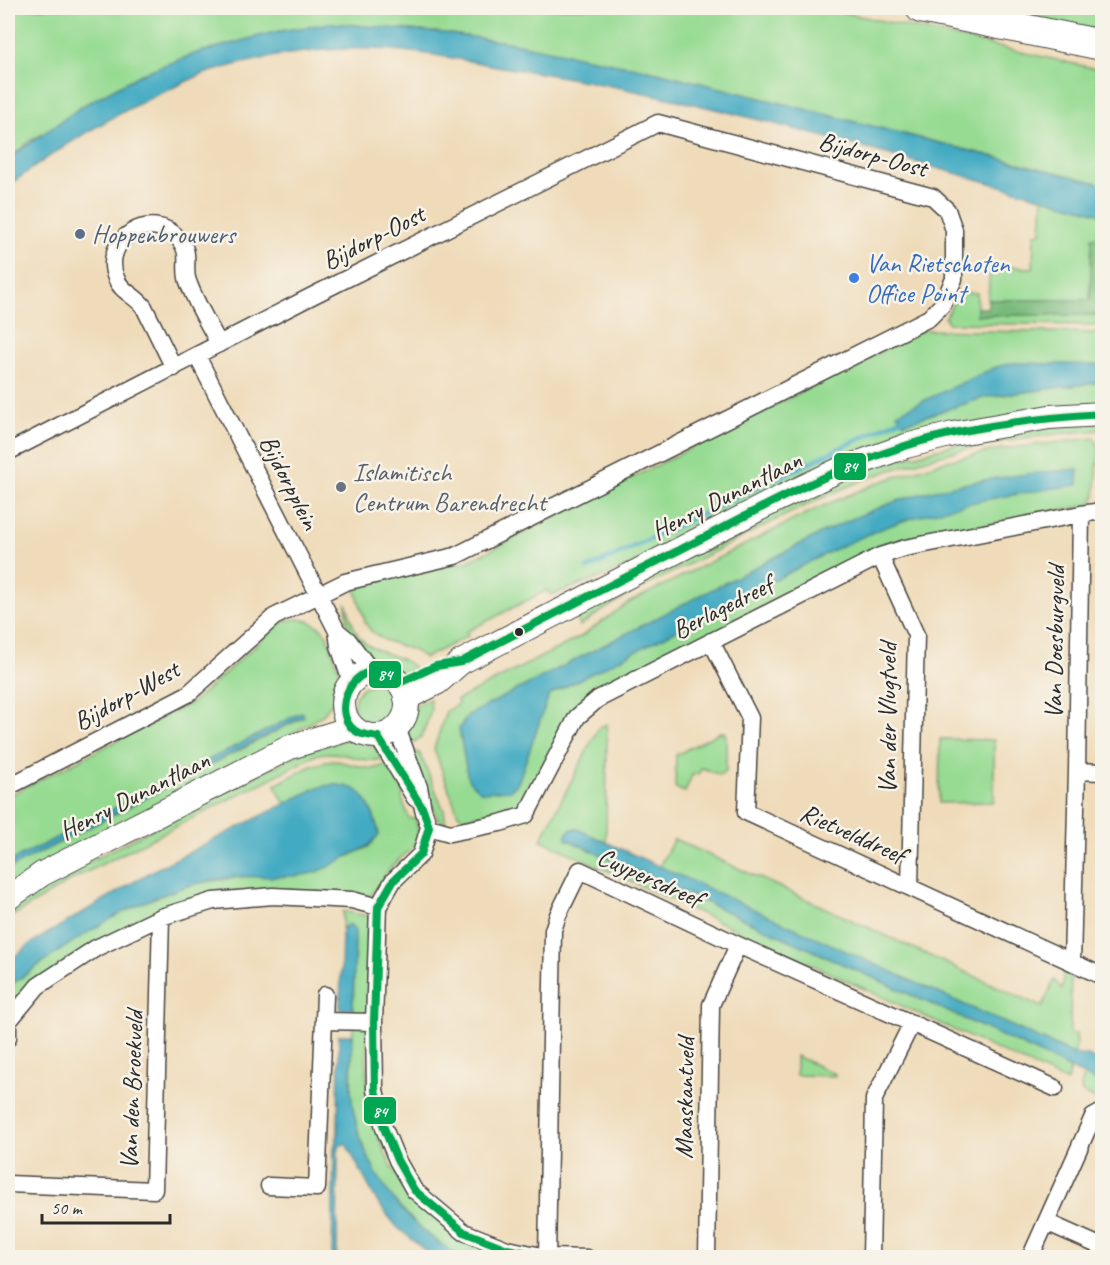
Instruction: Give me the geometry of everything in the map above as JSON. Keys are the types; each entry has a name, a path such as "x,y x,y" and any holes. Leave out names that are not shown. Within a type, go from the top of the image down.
{"highway":[{"path":"921,8 1102,45"}],"main road":[{"name":"Henry Dunantlaan","path":"403,690 436,666 461,662 839,470 906,446 953,434 1049,417 1102,414"},
{"path":"389,676 403,690 405,714 387,732 369,736 352,728 345,718 342,706 344,693 361,677 389,676"},
{"path":"290,747 342,706"},
{"path":"290,747 352,728"},
{"name":"Henry Dunantlaan","path":"8,898 42,874 290,747"}],"street":[{"name":"Bijdorp-Oost","path":"196,356 658,123 933,196 947,210 954,230 954,279 942,305 929,318 454,556 345,582 319,594"},
{"path":"174,368 144,307 122,288 114,274 114,252 119,242 134,229 159,227 171,232 182,243 188,261 188,280 219,344"},
{"path":"8,452 196,356"},
{"name":"Bijdorpplein","path":"196,356 337,631 348,640 361,677"},
{"name":"Berlagedreef","path":"429,827 450,832 500,823 526,815 577,717 598,699 880,556 905,548 1102,511"},
{"name":"Van Doesburgveld","path":"1072,962 1081,514"},
{"name":"Van der Vlugtveld","path":"880,556 916,635 910,886"},
{"name":"Bijdorp-West","path":"8,787 188,694 274,616 319,594"},
{"name":"Rietvelddreef","path":"711,641 750,718 746,812 1102,976"},
{"path":"387,732 419,787 429,827 421,854 393,881 378,907 374,1022 375,1090 384,1128 397,1160 414,1190 464,1232 507,1249 547,1257 587,1257"},
{"path":"1077,771 1102,772"},
{"name":"Cuypersdreef","path":"547,1257 553,930 580,870 738,945 1055,1088"},
{"path":"8,1038 8,1022 38,986 96,948 161,916 213,901 273,896 352,900 378,907"},
{"name":"Van den Broekveld","path":"8,1184 153,1190 161,916"},
{"name":"Maaskantveld","path":"707,1257 711,1005 738,945"},
{"path":"269,1186 317,1188 325,994"},
{"path":"324,1021 374,1022"},
{"path":"871,1257 874,1099 912,1023"},
{"path":"1030,1257 1093,1118 1102,1112"},
{"path":"1046,1222 1102,1247"}],"green space":[{"path":"8,8 824,8 1102,70 1102,184 657,72 513,43 444,33 331,23 274,32 197,53 31,140 8,159"},
{"path":"977,8 1071,8 1102,14 1102,33"},
{"path":"1043,198 1102,214 1102,238 1092,238 1090,300 988,300 990,266 1033,268 1034,234 1041,233"},
{"path":"1092,237 1102,238 1102,315 977,315 977,308 988,308 988,300 1090,300"},
{"path":"959,292 977,293 977,315 1102,315 1102,325 949,323 945,318"},
{"path":"923,330 1102,333 1102,365 1013,363 904,423 986,397 1102,382 1102,405 909,435 615,572 551,595 547,590 466,632 468,636 425,658 413,650 384,640 371,631 366,624 355,588 362,584 469,561"},
{"path":"1102,422 1102,430 1052,434 978,446 881,473 807,505 661,578 580,626 576,618 600,600 862,470 989,435"},
{"path":"1094,438 1099,445 1095,497 1090,505 904,542 590,697 524,806 518,812 505,816 504,810 463,818 458,814 434,749 446,711 458,704 457,700 582,636 628,603 816,509 880,482 942,462 1002,449"},
{"path":"346,603 354,628 363,641 406,661 415,670 403,673 374,663 351,633 347,623"},
{"path":"288,620 309,621 320,627 327,635 342,680 336,696 324,714 273,746 8,886 8,869 304,717 302,713 8,864 8,796 193,702 278,625"},
{"path":"375,684 390,690 396,705 390,720 375,726 360,720 354,705 360,690"},
{"path":"430,699 431,711 422,736 409,746 409,720 413,710 420,703"},
{"path":"607,724 606,843 577,829 566,839 1070,1068 1067,1082 541,840 599,727"},
{"path":"724,732 726,736 726,771 720,775 702,768 698,774 692,775 685,792 675,788 676,755"},
{"path":"352,738 375,747 382,759 368,760 336,754 318,754 73,879 8,919 8,909 34,890 304,751"},
{"path":"940,739 994,740 994,802 939,803"},
{"path":"418,752 444,811 446,825 438,819 412,754"},
{"path":"332,760 372,769 390,764 404,792 402,798 409,819 415,818 420,838 392,866 370,896 284,890 225,891 174,907 53,971 8,1009 8,987 96,926 141,903 193,884 255,875 349,856 369,847 379,834 373,813 365,799 356,790 345,786 332,786 285,804 275,785 311,766"},
{"path":"674,839 1042,1007 1054,980 1062,989 1064,968 1071,972 1070,1034 1076,1034 1077,1045 1074,1054 659,867"},
{"path":"343,911 371,917 367,1082 380,1141 392,1168 408,1192 450,1231 476,1246 505,1257 463,1257 450,1251 418,1226 393,1199 375,1172 358,1133 351,1099 355,932 344,927 342,931"},
{"path":"796,1056 835,1074 835,1076 796,1075"},
{"path":"1084,1075 1102,1084 1102,1102 1082,1093"}],"water":[{"path":"331,23 444,33 513,43 657,72 1102,184 1102,214 810,133 663,97 413,52 362,49 312,51 262,59 202,75 106,121 46,158 8,186 8,159 84,105 143,73 197,53 274,32"},
{"path":"1013,363 1102,365 1102,382 986,397 904,423 897,413 996,367"},
{"path":"1078,469 1078,485 988,499 922,515 863,536 809,562 549,695 518,783 511,790 482,792 468,779 459,729 468,715 808,540 868,512 927,492 991,479"},
{"path":"302,712 304,716 8,869 8,864 15,859"},
{"path":"334,784 356,789 372,811 379,834 364,848 325,869 311,873 226,878 166,893 138,905 84,935 8,987 8,962 33,942 154,870 316,788"},
{"path":"571,829 577,829 1073,1054 1088,1056 1102,1063 1102,1084 1013,1041 566,839 566,834"},
{"path":"348,924 355,932 353,1009 340,1009 342,931"},
{"path":"339,1035 353,1035 352,1100 364,1148 375,1171 388,1192 422,1230 463,1257 430,1257 397,1227 378,1203 346,1144 340,1145 338,1152 337,1257 332,1257 334,1148 338,1133"}],"waterway":[{"path":"587,569 901,419"}],"transit line":[{"name":"84","path":"567,1258 547,1257 507,1249 464,1232 414,1190 397,1160 384,1128 375,1090 374,1022 378,907 393,881 421,854 429,827 423,809 378,737 359,733 350,726 345,716 344,705 352,684 361,676 371,672 382,673 399,683 436,666 461,662 775,501 878,455 929,439 978,428 1102,414"}],"place":[{"name":"Hoppenbrouwers","path":"80,234"},
{"name":"Van Rietschoten Office Point","path":"854,278"},
{"name":"Islamitisch Centrum Barendrecht","path":"341,487"}]}
